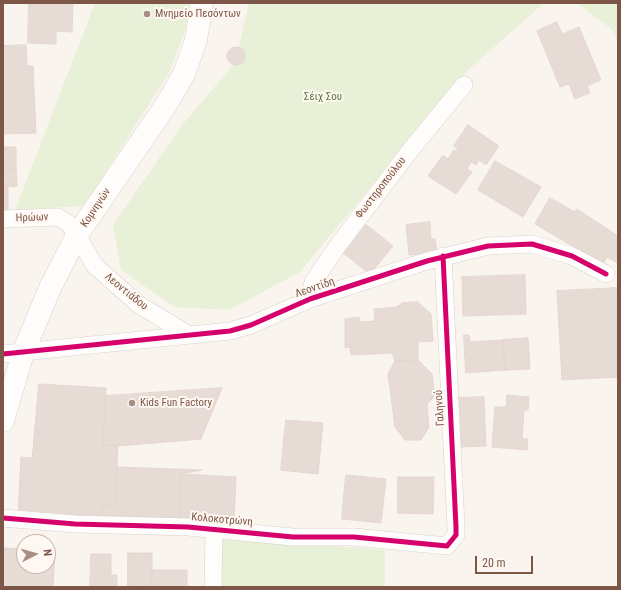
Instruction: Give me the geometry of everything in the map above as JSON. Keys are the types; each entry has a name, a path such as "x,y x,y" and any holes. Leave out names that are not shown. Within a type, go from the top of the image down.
{"main road":[{"name":"Κομνηνών","path":"3,421 13,354 50,288 77,235 166,105 184,74 196,40 202,3"}],"street":[{"name":"Φωστηροπούλου","path":"310,299 313,282 343,238 412,148 464,85"},
{"name":"Ηρώων","path":"3,219 58,217 68,223 77,235"},
{"name":"Λεοντιάδου","path":"77,235 94,266 138,304 189,335"},
{"name":"Λεοντίδη","path":"13,354 241,328 310,299 443,256 488,246 532,244 572,256 606,274"},
{"name":"Γαληνού","path":"438,546 447,546 456,535 443,256"},
{"name":"Κολοκοτρώνη","path":"3,518 75,524 214,530 293,537 354,538 438,546"},
{"path":"213,587 214,530"}],"green space":[{"path":"95,3 190,3 185,31 169,73 84,206 15,210"},
{"name":"Σέιχ Σου","path":"249,3 544,3 467,71 300,272 229,310 175,307 121,270 113,225 182,125 235,63"},
{"path":"577,3 618,3 618,45 613,30"},
{"path":"220,536 385,550 385,587 219,587"}],"building":[{"path":"29,3 73,3 72,32 56,31 56,44 28,43"},
{"path":"557,22 562,34 579,27 601,80 587,86 590,93 575,99 569,84 560,87 537,31"},
{"path":"26,45 27,66 33,66 36,133 3,134 3,46"},
{"path":"236,47 242,50 245,56 242,62 236,65 230,62 227,56 230,50"},
{"path":"468,125 499,146 486,165 479,160 476,165 456,152 458,149 454,146"},
{"path":"3,147 16,147 16,168 3,168"},
{"path":"454,150 471,162 467,169 472,172 456,194 428,176 443,155 448,159"},
{"path":"495,161 541,187 523,217 478,190"},
{"path":"3,168 16,168 17,186 3,187"},
{"path":"3,187 8,187 8,210 3,210"},
{"path":"550,198 575,212 577,209 618,236 603,264 535,224"},
{"path":"430,222 431,239 435,239 437,252 409,255 406,225"},
{"path":"364,223 393,246 370,274 342,252"},
{"path":"618,238 618,263 607,257"},
{"path":"525,275 526,314 463,316 462,277"},
{"path":"618,288 618,377 562,380 557,291"},
{"path":"418,302 431,314 433,341 418,342 418,360 395,361 392,353 351,355 350,347 345,348 345,319 359,317 360,322 375,321 374,309 397,307 402,303"},
{"path":"464,335 469,335 470,342 503,340 505,370 466,373"},
{"path":"528,338 530,369 505,370 503,340"},
{"path":"418,360 432,374 435,396 427,404 429,427 421,440 405,440 395,427 388,374 395,361"},
{"path":"39,384 106,388 103,445 118,446 115,504 102,504 101,519 18,514 21,457 32,458"},
{"path":"222,388 201,439 118,446 103,445 106,396"},
{"path":"507,395 529,397 528,410 524,410 522,439 528,439 527,450 492,447 495,407 506,407"},
{"path":"484,397 486,446 460,447 458,398"},
{"path":"286,420 323,423 318,474 281,470"},
{"path":"117,467 202,470 181,474 180,519 101,515 102,504 115,504"},
{"path":"181,474 236,477 234,521 180,519"},
{"path":"346,475 386,479 381,523 342,519"},
{"path":"398,477 434,477 433,514 398,513"},
{"path":"3,548 16,549 16,574 54,574 53,587 3,587"},
{"path":"128,553 152,553 152,587 128,587"},
{"path":"91,554 111,554 111,575 117,575 117,587 90,587"},
{"path":"152,570 187,570 187,587 152,587"}],"cycle path":[{"path":"3,354 230,331 251,325 310,299 427,261 488,246 532,244 572,256 606,274"},
{"path":"3,518 75,524 188,527 293,537 354,537 447,546 456,535 456,527 443,256"}],"place":[{"name":"Μνημείο Πεσόντων","path":"147,14"},
{"name":"Kids Fun Factory","path":"132,403"}]}
